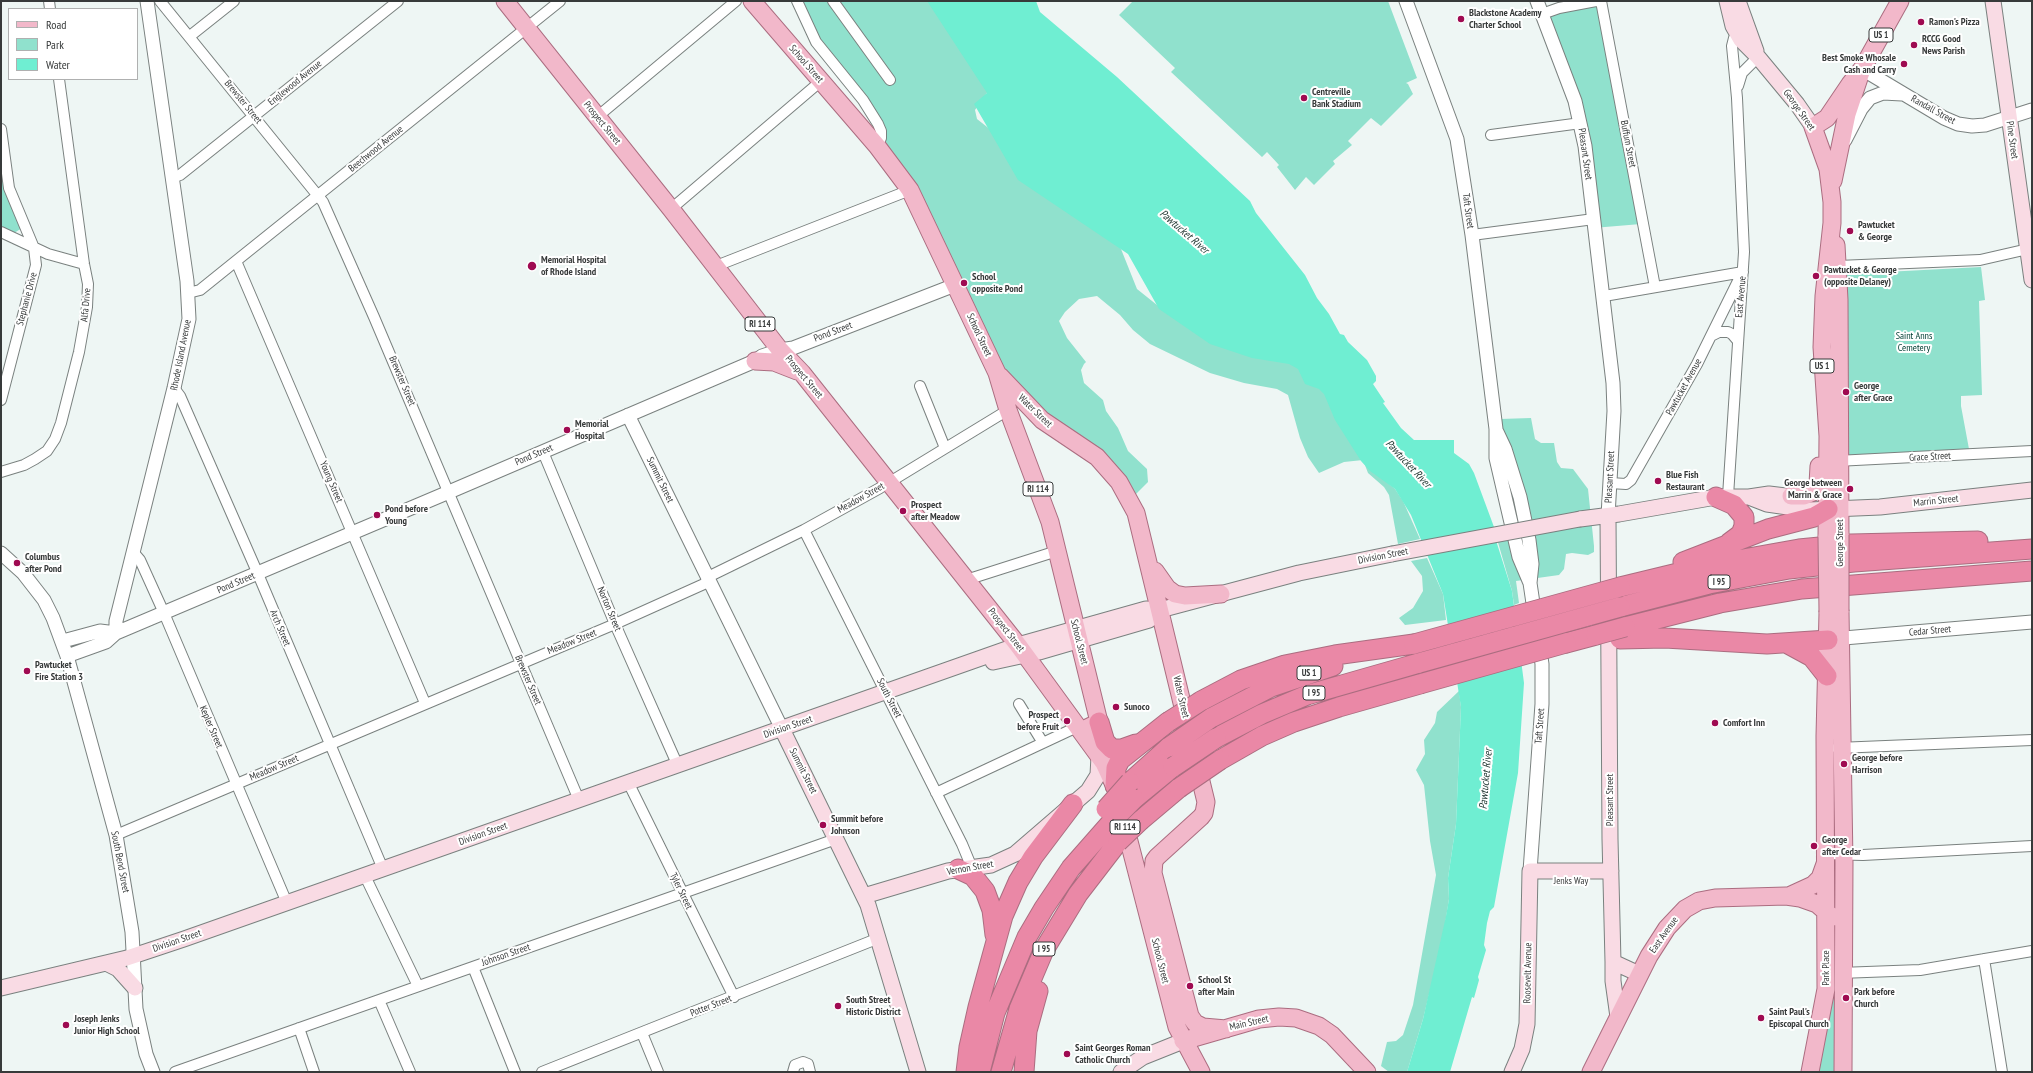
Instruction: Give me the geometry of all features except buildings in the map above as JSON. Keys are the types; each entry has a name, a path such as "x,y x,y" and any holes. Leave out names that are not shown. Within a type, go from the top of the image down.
{"highway":[{"path":"1722,497 1738,508 1745,521 1741,534 1726,544"},
{"name":"US 1","path":"1127,789 1169,747 1211,718 1255,694 1293,679 1620,586 1726,544 1773,528 1814,517 1834,508"},
{"path":"1620,586 1727,562 1785,551 1833,546 1992,541 2031,549"},
{"name":"I 95","path":"980,1072 990,1028 1013,967 1035,923 1067,873 1111,814 1127,789 1173,767 1216,738 1262,714 1302,697 1620,607 1709,584 1789,569 1854,562 2031,549"},
{"name":"I 95","path":"1001,1072 1010,1036 1024,994 1054,931 1078,894 1118,842 1141,820 1179,788 1220,760 1262,736 1294,722 1339,707 1566,643 1622,633 1720,603 1802,589 2032,571"},
{"path":"1622,633 1651,637 1739,643 1786,643 1834,639"},
{"path":"1786,643 1812,657 1827,676"},
{"path":"1127,789 1117,764 1143,741 1168,722 1201,701 1241,680 1285,665 1335,655 1414,644"},
{"path":"1099,722 1105,742 1112,749 1122,749 1143,741"},
{"path":"966,1072 971,1034 995,940 1010,899 1025,869 1048,835 1073,804"},
{"path":"965,868 984,891 992,910 995,940"},
{"path":"1024,1072 1031,1014 1054,931"}],"main road":[{"name":"Prospect Street","path":"505,1 716,266 780,350 802,373 1022,650 1099,756"},
{"name":"School Street","path":"752,1 877,146 910,190 997,372 1008,410 1050,522 1099,722"},
{"name":"US 1","path":"1813,127 1827,118 1862,69 1900,1"},
{"name":"Pine Street","path":"1993,1 2032,280"},
{"path":"1731,2 1731,19 1743,32"},
{"name":"George Street","path":"1743,32 1747,47 1758,57 1803,111 1813,127 1826,159 1832,191 1832,223 1824,296 1822,370 1834,462"},
{"name":"US 1","path":"1832,191 1838,154 1850,104 1862,69"},
{"name":"George Street","path":"1832,223 1838,266 1833,536 1834,639 1843,748 1844,859"},
{"path":"755,361 774,362 802,373"},
{"path":"1791,496 1809,494 1813,492 1818,484 1822,370"},
{"name":"Water Street","path":"997,372 1042,420 1097,457 1110,471 1131,502 1139,523 1206,802 1204,813 1201,817 1154,861 1153,873 1190,1016 1195,1023 1201,1026 1226,1029"},
{"name":"Marrin Street","path":"1834,508 1894,506 2032,490"},
{"path":"1608,516 1722,497 1749,497 1769,494 1811,500 1834,508"},
{"path":"1749,497 1774,505 1809,510 1834,508"},
{"name":"Division Street","path":"1,988 135,955 365,876 579,800 629,784 960,666 1077,635 1149,620 1160,610 1305,572 1392,554 1580,519 1608,516"},
{"name":"Pleasant Street","path":"1608,516 1611,876 1613,962 1615,999 1618,1017"},
{"path":"1148,560 1166,588 1174,594 1185,596 1221,594"},
{"name":"George Street","path":"1826,858 1825,748 1827,676 1834,639"},
{"path":"1078,729 1099,722"},
{"name":"Summit Street","path":"782,729 864,896 879,938 918,1072"},
{"name":"School Street","path":"1099,756 1108,770 1127,789 1177,1026 1183,1041 1201,1072"},
{"name":"Vernon Street","path":"864,896 965,868 997,863 1015,854 1088,791 1096,780 1099,756"},
{"path":"1786,896 1813,885 1822,874 1826,858"},
{"name":"Park Place","path":"1810,1072 1824,1003 1826,978 1826,858"},
{"name":"Park Place","path":"1844,859 1844,1072"},
{"name":"Jenks Way","path":"1530,876 1611,876"},
{"name":"Roosevelt Avenue","path":"1512,1072 1522,1049 1526,1024 1530,876"},
{"name":"East Avenue","path":"1591,1072 1640,974 1667,928 1680,913 1692,904 1724,897 1786,896 1806,899 1826,910"},
{"path":"1826,910 1834,920 1844,940"},
{"path":"1613,962 1640,974"},
{"path":"106,963 118,969 135,988"},
{"name":"Main Street","path":"1121,1072 1143,1058 1183,1041 1270,1018 1287,1017 1319,1026 1332,1035 1367,1072"}],"street":[{"name":"Rhode Island Avenue","path":"116,633 116,621 174,388 189,319 188,293 147,1"},
{"name":"Brewster Street","path":"160,1 190,36 323,202 449,492 579,800"},
{"path":"190,36 234,1"},
{"name":"Englewood Avenue","path":"172,178 180,175 398,1"},
{"name":"Beechwood Avenue","path":"188,293 200,290 560,1"},
{"path":"597,117 736,1"},
{"path":"797,1 816,42 863,100 882,130 881,138 877,146"},
{"path":"832,1 890,80"},
{"name":"Taft Street","path":"1406,1 1457,139 1472,235 1496,429 1496,458 1521,562 1530,583 1541,652 1542,677 1530,876"},
{"name":"Pleasant Street","path":"1537,1 1575,101 1581,123 1604,296 1613,389 1608,516"},
{"path":"1542,14 1559,8 1596,1"},
{"name":"Buffum Street","path":"1601,1 1655,287"},
{"name":"East Avenue","path":"1722,497 1738,341 1743,272 1743,214 1737,98 1732,46 1734,38 1743,32"},
{"name":"East Avenue","path":"1737,98 1742,73 1758,57"},
{"name":"Randall Street","path":"1862,69 1944,118 1958,124 1979,126 2032,110"},
{"name":"Alfa Drive","path":"1,472 24,465 35,459 47,451 55,439 61,423 79,352 87,306 88,284 59,80"},
{"path":"671,209 821,81"},
{"path":"1838,154 1861,109 1870,98 1882,93 1906,95"},
{"path":"1491,135 1581,123"},
{"name":"Stephanie Drive","path":"1,129 9,188 34,248 36,265 1,400"},
{"path":"716,266 910,190"},
{"path":"1472,235 1594,219"},
{"path":"1,232 34,248 84,264"},
{"path":"1838,266 1980,260 2028,249"},
{"name":"Young Street","path":"236,261 426,703"},
{"path":"1604,296 1743,272"},
{"name":"Pawtucket Avenue","path":"1610,483 1626,484 1632,480 1697,364 1743,272"},
{"name":"Pond Street","path":"67,656 106,642 116,633 543,452 755,361 762,356 780,350 793,348 955,285"},
{"path":"1710,336 1719,332 1728,332 1735,336 1738,341"},
{"path":"920,386 946,448"},
{"name":"Arch Street","path":"174,388 180,396 258,574 383,869"},
{"name":"Meadow Street","path":"116,835 615,624 704,584 712,575 804,530 888,483 1008,410"},
{"name":"Summit Street","path":"628,415 782,729"},
{"name":"Taft Street","path":"1496,429 1505,449 1520,497 1529,540 1532,564 1530,583"},
{"name":"Grace Street","path":"1834,462 2032,451"},
{"name":"Norton Street","path":"543,452 615,624 678,766"},
{"name":"South Street","path":"804,530 962,844 965,868"},
{"path":"1516,543 1529,540"},
{"path":"966,580 1057,551"},
{"name":"South Bend Street","path":"1,553 23,573 44,600 63,641 116,835 135,955 136,1009 139,1030 152,1072"},
{"name":"Kepler Street","path":"134,553 140,560 164,613 287,903"},
{"name":"Cedar Street","path":"1834,639 2032,622"},
{"name":"Pond Street","path":"63,641 100,631 116,633"},
{"path":"1019,704 1043,743"},
{"path":"936,793 1043,743 1078,729"},
{"path":"1825,748 2032,740"},
{"name":"Tyler Street","path":"629,784 734,997"},
{"name":"Johnson Street","path":"175,1072 836,839"},
{"path":"1826,858 1844,859 2032,846"},
{"path":"365,876 418,986"},
{"name":"Potter Street","path":"542,1072 734,997 879,938"},
{"path":"1826,978 1844,972 1920,970 2032,951"},
{"path":"1984,959 2002,1072"},
{"path":"473,967 515,1072"},
{"path":"379,1000 410,1072"},
{"path":"299,1028 314,1072"},
{"path":"642,1033 658,1072"},
{"path":"793,1072 795,1065 803,1062 808,1064 810,1072"}],"green space":[{"path":"799,1 929,1 987,89 987,93 975,110 977,119 996,134 1121,249 1137,289 1162,309 1308,369 1387,482 1395,489 1403,501 1420,539 1398,544 1389,495 1384,487 1368,473 1363,460 1344,462 1319,473 1308,457 1300,438 1288,395 1277,389 1244,383 1210,373 1150,344 1133,330 1120,315 1097,296 1079,299 1065,312 1059,321 1067,338 1086,362 1081,370 1084,383 1103,400 1106,411 1118,428 1128,451 1147,469 1148,482 1132,498 1120,484 1053,430 999,362 889,160 885,136 825,52"},
{"name":"Centreville Bank Stadium","path":"1133,1 1388,1 1417,78 1406,83 1413,94 1381,126 1371,118 1348,141 1352,145 1333,161 1335,164 1314,185 1306,177 1295,190 1277,167 1279,165 1267,152 1262,157 1171,72 1175,68 1119,15"},
{"path":"1600,1 1641,224 1593,228 1580,124 1545,10"},
{"path":"1,132 22,228 11,235 1,231"},
{"name":"Saint Anns Cemetery","path":"1981,267 1985,300 1979,301 1982,395 1961,396 1961,406 1969,449 1849,455 1847,274"},
{"path":"1531,418 1535,439 1541,443 1554,443 1557,462 1561,468 1573,469 1588,489 1594,552 1588,555 1572,553 1566,554 1564,569 1559,575 1516,581 1519,603 1514,605 1512,591 1495,532 1508,529 1500,419"},
{"path":"1427,558 1443,594 1446,620 1405,625 1399,618 1413,608 1423,591 1422,576 1411,561"},
{"path":"1459,691 1461,707 1456,824 1448,878 1449,899 1443,937 1423,1019 1407,1072 1389,1072 1381,1066 1387,1042 1396,1041 1403,1035 1413,1005 1436,875 1430,841 1424,785 1416,770 1425,754 1424,740 1435,723 1437,712"},
{"path":"1833,997 1836,998 1836,1072 1816,1072"}],"water":[{"name":"Pawtucket River","path":"927,1 1036,1 1040,12 1117,77 1250,201 1256,213 1305,275 1317,298 1329,314 1340,334 1344,335 1348,342 1367,360 1376,376 1376,381 1373,384 1385,402 1383,403 1401,428 1414,440 1454,440 1454,453 1469,464 1474,473 1494,527 1493,531 1512,591 1524,683 1518,773 1494,907 1490,911 1487,923 1484,945 1486,950 1478,977 1479,980 1474,998 1472,997 1450,1072 1407,1072 1423,1019 1449,899 1448,878 1456,824 1461,707 1443,594 1411,515 1395,489 1370,471 1361,461 1335,420 1324,394 1319,389 1305,384 1298,369 1289,364 1252,358 1210,344 1159,309 1128,254 1018,180 974,104 987,93"}],"place":[{"name":"Blackstone Academy Charter School","path":"1461,19"},
{"name":"Ramon's Pizza","path":"1921,22"},
{"name":"RCCG Good News Parish","path":"1914,45"},
{"name":"Best Smoke Whosale Cash and Carry","path":"1904,64"},
{"name":"Centreville Bank Stadium","path":"1304,98"},
{"name":"Pawtucket & George","path":"1850,231"},
{"name":"Memorial Hospital of Rhode Island","path":"532,266"},
{"name":"Pawtucket & George (opposite Delaney)","path":"1816,276"},
{"name":"School opposite Pond","path":"964,283"},
{"name":"George after Grace","path":"1846,392"},
{"name":"Memorial Hospital","path":"567,430"},
{"name":"Blue Fish Restaurant","path":"1658,481"},
{"name":"George between Marrin & Grace","path":"1850,489"},
{"name":"Prospect after Meadow","path":"903,511"},
{"name":"Pond before Young","path":"377,515"},
{"name":"Columbus after Pond","path":"17,563"},
{"name":"Pawtucket Fire Station 3","path":"27,671"},
{"name":"Sunoco","path":"1116,707"},
{"name":"Prospect before Fruit","path":"1067,721"},
{"name":"Comfort Inn","path":"1715,723"},
{"name":"George before Harrison","path":"1844,764"},
{"name":"Summit before Johnson","path":"823,825"},
{"name":"George after Cedar","path":"1814,846"},
{"name":"School St after Main","path":"1190,986"},
{"name":"Park before Church","path":"1846,998"},
{"name":"South Street Historic District","path":"838,1006"},
{"name":"Saint Paul's Episcopal Church","path":"1761,1018"},
{"name":"Joseph Jenks Junior High School","path":"66,1025"},
{"name":"Saint Georges Roman Catholic Church","path":"1067,1054"}]}
